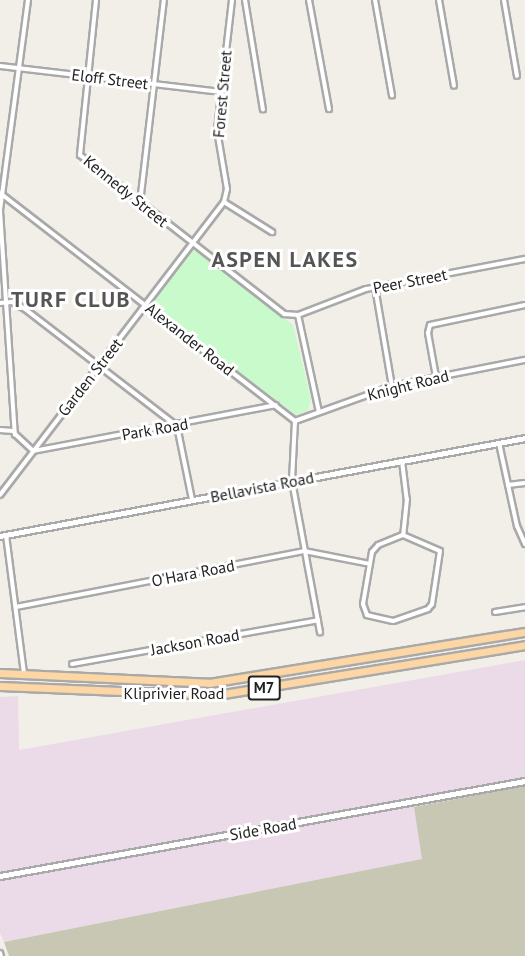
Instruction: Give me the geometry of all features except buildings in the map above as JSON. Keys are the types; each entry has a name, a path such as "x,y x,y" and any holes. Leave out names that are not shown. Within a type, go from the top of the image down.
{"main road":[{"name":"Kliprivier Road","path":"0,673 208,683 525,632"},
{"name":"Kliprivier Road","path":"0,686 217,695 525,645"}],"street":[{"path":"28,0 1,194 13,430 33,451"},
{"name":"Kennedy Street","path":"96,0 80,155 284,314 297,315"},
{"path":"140,203 164,0"},
{"name":"Forest Street","path":"224,202 227,189 217,135 232,0"},
{"path":"245,0 263,110"},
{"path":"309,0 329,109"},
{"path":"375,0 392,95"},
{"path":"439,0 454,86"},
{"path":"504,0 518,76"},
{"name":"Eloff Street","path":"0,66 221,92"},
{"name":"Alexander Road","path":"1,194 295,420"},
{"path":"224,202 272,232"},
{"name":"Garden Street","path":"0,495 224,202"},
{"name":"Peer Street","path":"297,315 375,287 525,259"},
{"path":"375,287 392,386"},
{"path":"0,303 25,309 177,426 192,500"},
{"path":"436,377 428,333 430,325 525,305"},
{"path":"297,315 319,412"},
{"name":"Knight Road","path":"295,420 392,386 525,360"},
{"name":"Park Road","path":"33,451 177,426 276,405"},
{"path":"295,420 292,481 320,632"},
{"path":"0,430 13,430"},
{"name":"Bellavista Road","path":"3,536 525,438"},
{"path":"499,443 525,544"},
{"path":"402,461 407,499 403,535"},
{"path":"508,484 525,483"},
{"path":"403,535 435,545 441,553 431,607 393,621 367,615 363,604 370,564 376,547 403,535"},
{"path":"3,536 16,607 24,674"},
{"name":"O'Hara Road","path":"16,607 304,551 370,564"},
{"path":"495,612 525,607"},
{"name":"Jackson Road","path":"72,664 318,620"},
{"name":"Side Road","path":"0,876 525,781"}],"shaded area":[{"path":"525,660 525,786 414,807 423,859 4,942 0,933 0,697 18,696 19,750"},
{"path":"525,786 525,956 9,956 4,942 422,859 414,807"}],"green space":[{"path":"189,251 196,251 293,325 311,399 308,411 296,415 154,307 153,298"}],"district":[{"name":"ASPEN LAKES","path":"285,260"},
{"name":"TURF CLUB","path":"71,300"}]}
